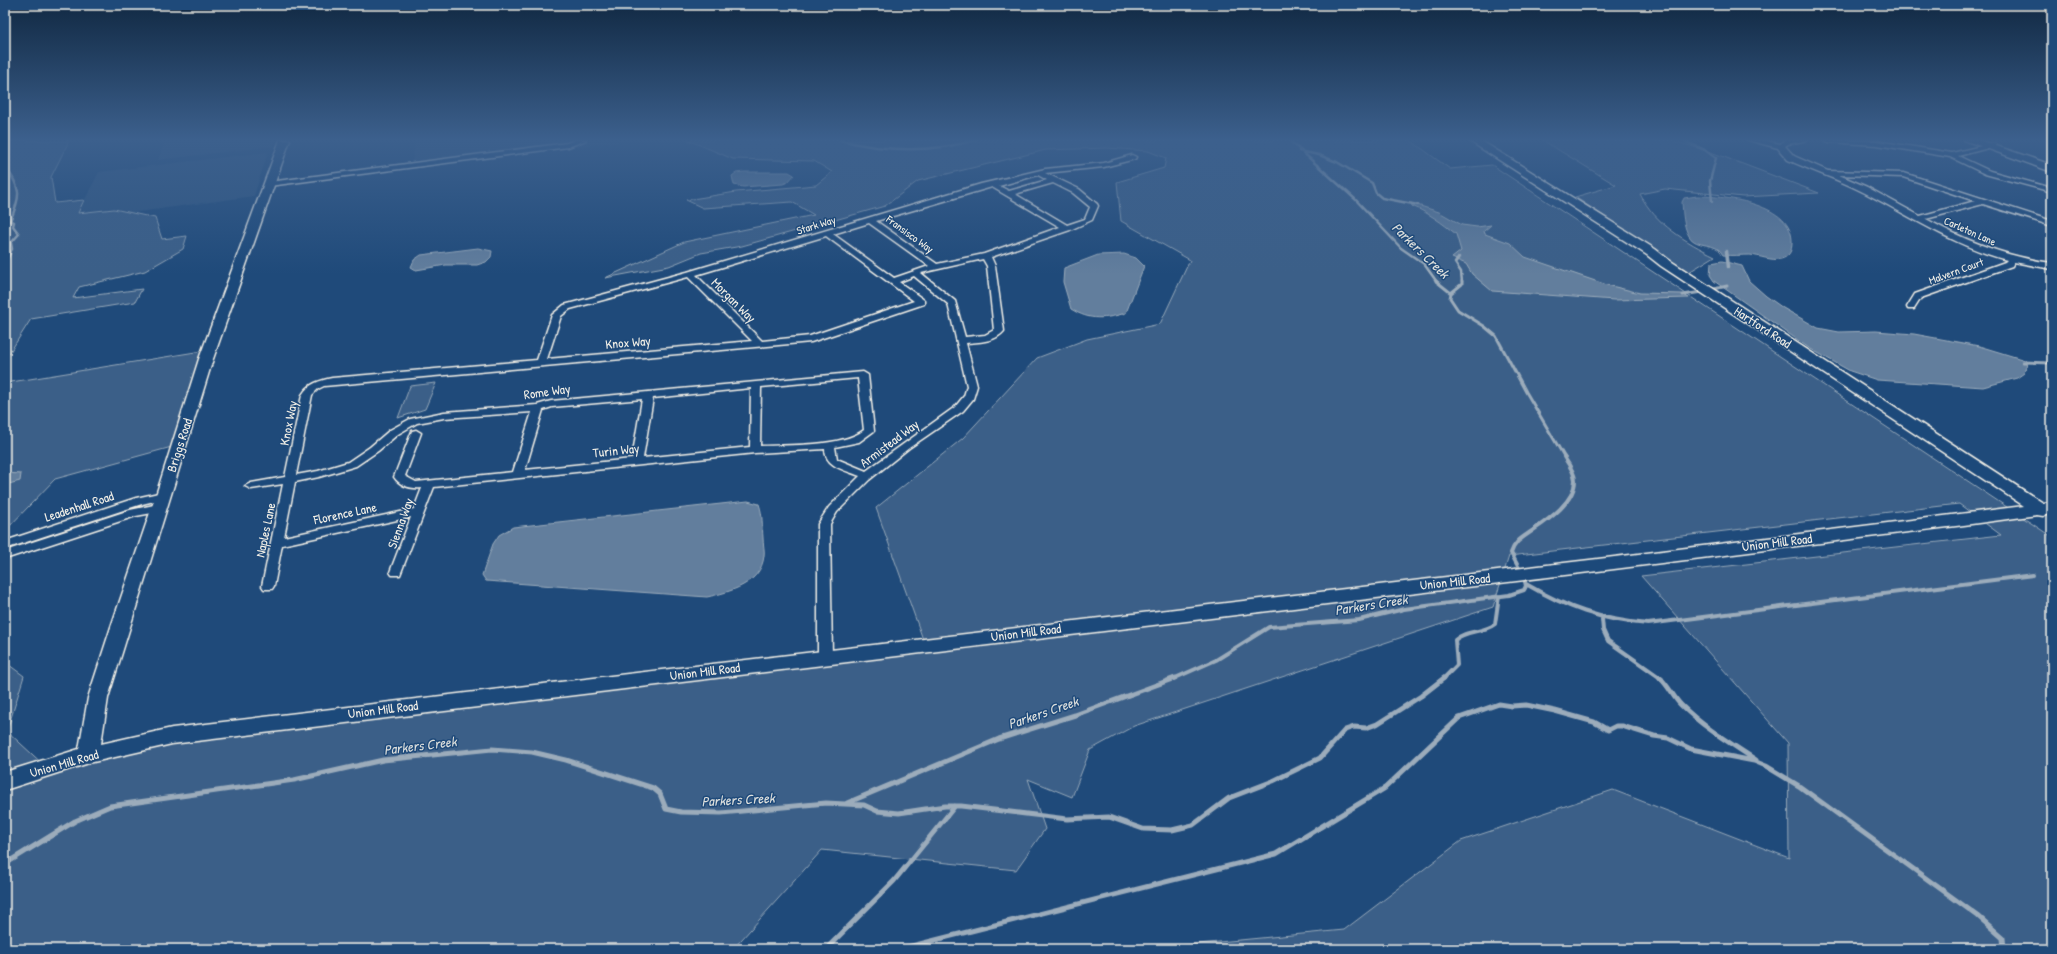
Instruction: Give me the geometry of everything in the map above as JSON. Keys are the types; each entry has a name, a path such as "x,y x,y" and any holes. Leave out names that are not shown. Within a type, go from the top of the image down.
{"street":[{"name":"Briggs Road","path":"89,755 98,698 206,359 269,185"},
{"path":"993,185 1067,228"},
{"name":"Stark Way","path":"542,362 557,315 567,307 690,274 984,186 993,185"},
{"path":"1008,194 1040,185"},
{"path":"892,281 936,267 986,256 1088,220 1094,206 1076,191 1064,185"},
{"name":"Hartford Road","path":"1543,185 1650,252 2048,511"},
{"name":"Carleton Lane","path":"1853,185 1971,246 2011,259 2052,266"},
{"path":"1931,185 2052,224"},
{"path":"2034,185 2052,190"},
{"path":"1918,219 1981,202"},
{"name":"Fransisco Way","path":"870,220 936,267"},
{"name":"Knox Way","path":"290,480 309,390 315,386 332,381 811,339 921,302 827,233"},
{"path":"961,340 990,337 996,335 999,331 991,266 986,256"},
{"name":"Malvern Court","path":"1912,307 1918,296 2009,264 2011,259"},
{"name":"Armistead Way","path":"825,658 824,524 837,503 869,476 959,409 969,397 972,386 952,303 915,273"},
{"name":"Morgan Way","path":"690,274 760,344"},
{"name":"Rome Way","path":"251,486 290,480 352,464 374,449 394,432 414,421 444,416 538,408 552,404 863,375"},
{"name":"Turin Way","path":"416,433 399,477 405,482 416,485 756,450 830,445 850,442 863,437 869,431 863,375"},
{"path":"756,385 756,450"},
{"path":"637,462 648,395"},
{"path":"518,474 538,408"},
{"path":"830,445 830,455 833,461 869,476"},
{"name":"Naples Lane","path":"268,586 290,480"},
{"name":"Sienna Way","path":"396,572 429,484"},
{"name":"Leadenhall Road","path":"5,545 140,501 161,502"},
{"name":"Leadenhall Road","path":"5,555 134,513 161,502"},
{"name":"Union Mill Road","path":"5,781 89,755 172,736 1880,529 2048,511"},
{"name":"Florence Lane","path":"277,542 419,512"}],"shaded area":[{"path":"5,185 52,185 55,203 84,200 78,213 114,209 155,218 162,239 187,236 183,249 145,271 79,287 73,298 142,289 135,302 31,319 5,360"},
{"path":"93,185 258,185 254,196 131,213 114,209 78,213"},
{"path":"734,185 776,185 743,187"},
{"path":"816,185 913,185 885,206 742,246 701,253 669,266 605,278 684,242 814,215 792,202 703,208 686,200 736,192"},
{"path":"1117,185 1521,185 2052,537 2052,949 1146,949 1344,930 1461,841 1613,790 1789,858 1788,743 1641,576 2001,535 1959,504 1509,556 1493,607 1134,726 1090,750 1072,797 1028,779 1045,829 1016,870 822,850 733,949 5,949 5,662 24,676 7,731 46,767 89,755 925,645 876,508 963,438 1037,358 1087,339 1160,324 1190,260 1121,221"},
{"path":"1616,185 1797,185 1819,193 1743,197 1665,189 1640,194 1646,205 1672,231 1693,245 1715,256 1689,272 1575,197"},
{"path":"1709,196 1740,201 1756,205 1770,211 1782,219 1790,230 1792,243 1790,253 1781,259 1770,259 1750,255 1723,255 1716,248 1692,240 1686,228 1682,202 1684,198"},
{"path":"1411,203 1439,212 1462,225 1477,227 1491,225 1484,231 1485,234 1510,243 1525,257 1607,285 1640,293 1682,294 1689,298 1614,300 1492,291 1472,274 1466,264 1452,258 1461,251 1456,234 1430,215 1412,206"},
{"path":"478,248 492,251 491,257 486,262 477,265 446,265 416,270 411,267 414,260 421,255"},
{"path":"1124,254 1136,258 1144,266 1126,313 1111,317 1098,318 1085,316 1071,309 1063,282 1064,268 1098,255"},
{"path":"1722,261 1742,266 1749,281 1766,296 1783,308 1818,328 1839,332 1876,331 1914,334 1979,346 2025,360 2027,363 2024,373 2017,378 1983,387 1877,380 1850,371 1809,348 1714,281 1710,275 1711,263"},
{"path":"214,349 179,445 55,479 5,531 5,383"},
{"path":"436,383 425,409 398,418 410,386"},
{"path":"5,473 21,474 20,481 5,485"},
{"path":"748,501 759,504 761,512 764,552 762,566 751,580 725,592 707,597 486,581 482,575 493,544 499,535 513,527"}],"waterway":[{"path":"5,264 12,249 11,243 19,234 13,226 14,222 10,221 17,204 18,192 16,185"},
{"name":"Parkers Creek","path":"1339,185 1355,199 1401,248 1424,264 1437,282"},
{"path":"1373,185 1376,193 1382,198 1418,205"},
{"path":"1710,185 1712,201"},
{"path":"1726,251 1728,267"},
{"path":"1459,257 1455,263 1461,272 1462,282"},
{"name":"Parkers Creek","path":"1437,282 1451,293"},
{"path":"1451,293 1462,284 1462,282"},
{"path":"1714,289 1727,286"},
{"path":"1683,295 1702,292"},
{"name":"Parkers Creek","path":"1451,293 1450,298 1458,310 1484,326 1496,336 1526,392 1565,458"},
{"path":"2023,362 2052,363"},
{"name":"Parkers Creek","path":"1521,572 1511,553 1515,545 1522,538 1560,510 1571,496 1574,488 1574,474 1564,457"},
{"path":"1526,584 1556,600 1584,612 1614,619 1648,624 2033,575"},
{"name":"Parkers Creek","path":"1499,596 1524,590 1526,586 1524,577"},
{"name":"Parkers Creek","path":"1173,679 1216,660 1269,627 1359,620 1404,609 1499,596"},
{"path":"1444,678 1457,665 1455,640 1459,637 1486,629 1495,624 1499,596"},
{"path":"1602,619 1603,630 1608,641 1662,679"},
{"name":"Parkers Creek","path":"847,803 999,739 1075,715 1175,678"},
{"path":"955,806 1067,819 1109,817 1143,829 1172,830 1193,825 1229,798 1273,781 1320,758 1345,730 1354,727 1366,728 1377,724 1421,696 1444,678"},
{"path":"1660,678 1678,702 1689,713 1756,760"},
{"path":"900,949 1276,854 1385,788 1459,718 1499,704 1512,706 1526,705 1555,711 1594,722 1608,730 1616,726 1622,726 1654,736 1668,738 1691,749 1754,761 1766,766 1799,786 1978,916 2003,938 2004,949"},
{"name":"Parkers Creek","path":"5,864 75,821 110,806 294,780 383,760 492,749 532,752 566,760 653,788 660,794 666,809 681,812 721,813 826,803 864,805 877,811 899,813 945,806 955,806"},
{"path":"826,949 894,881 955,806"}]}
